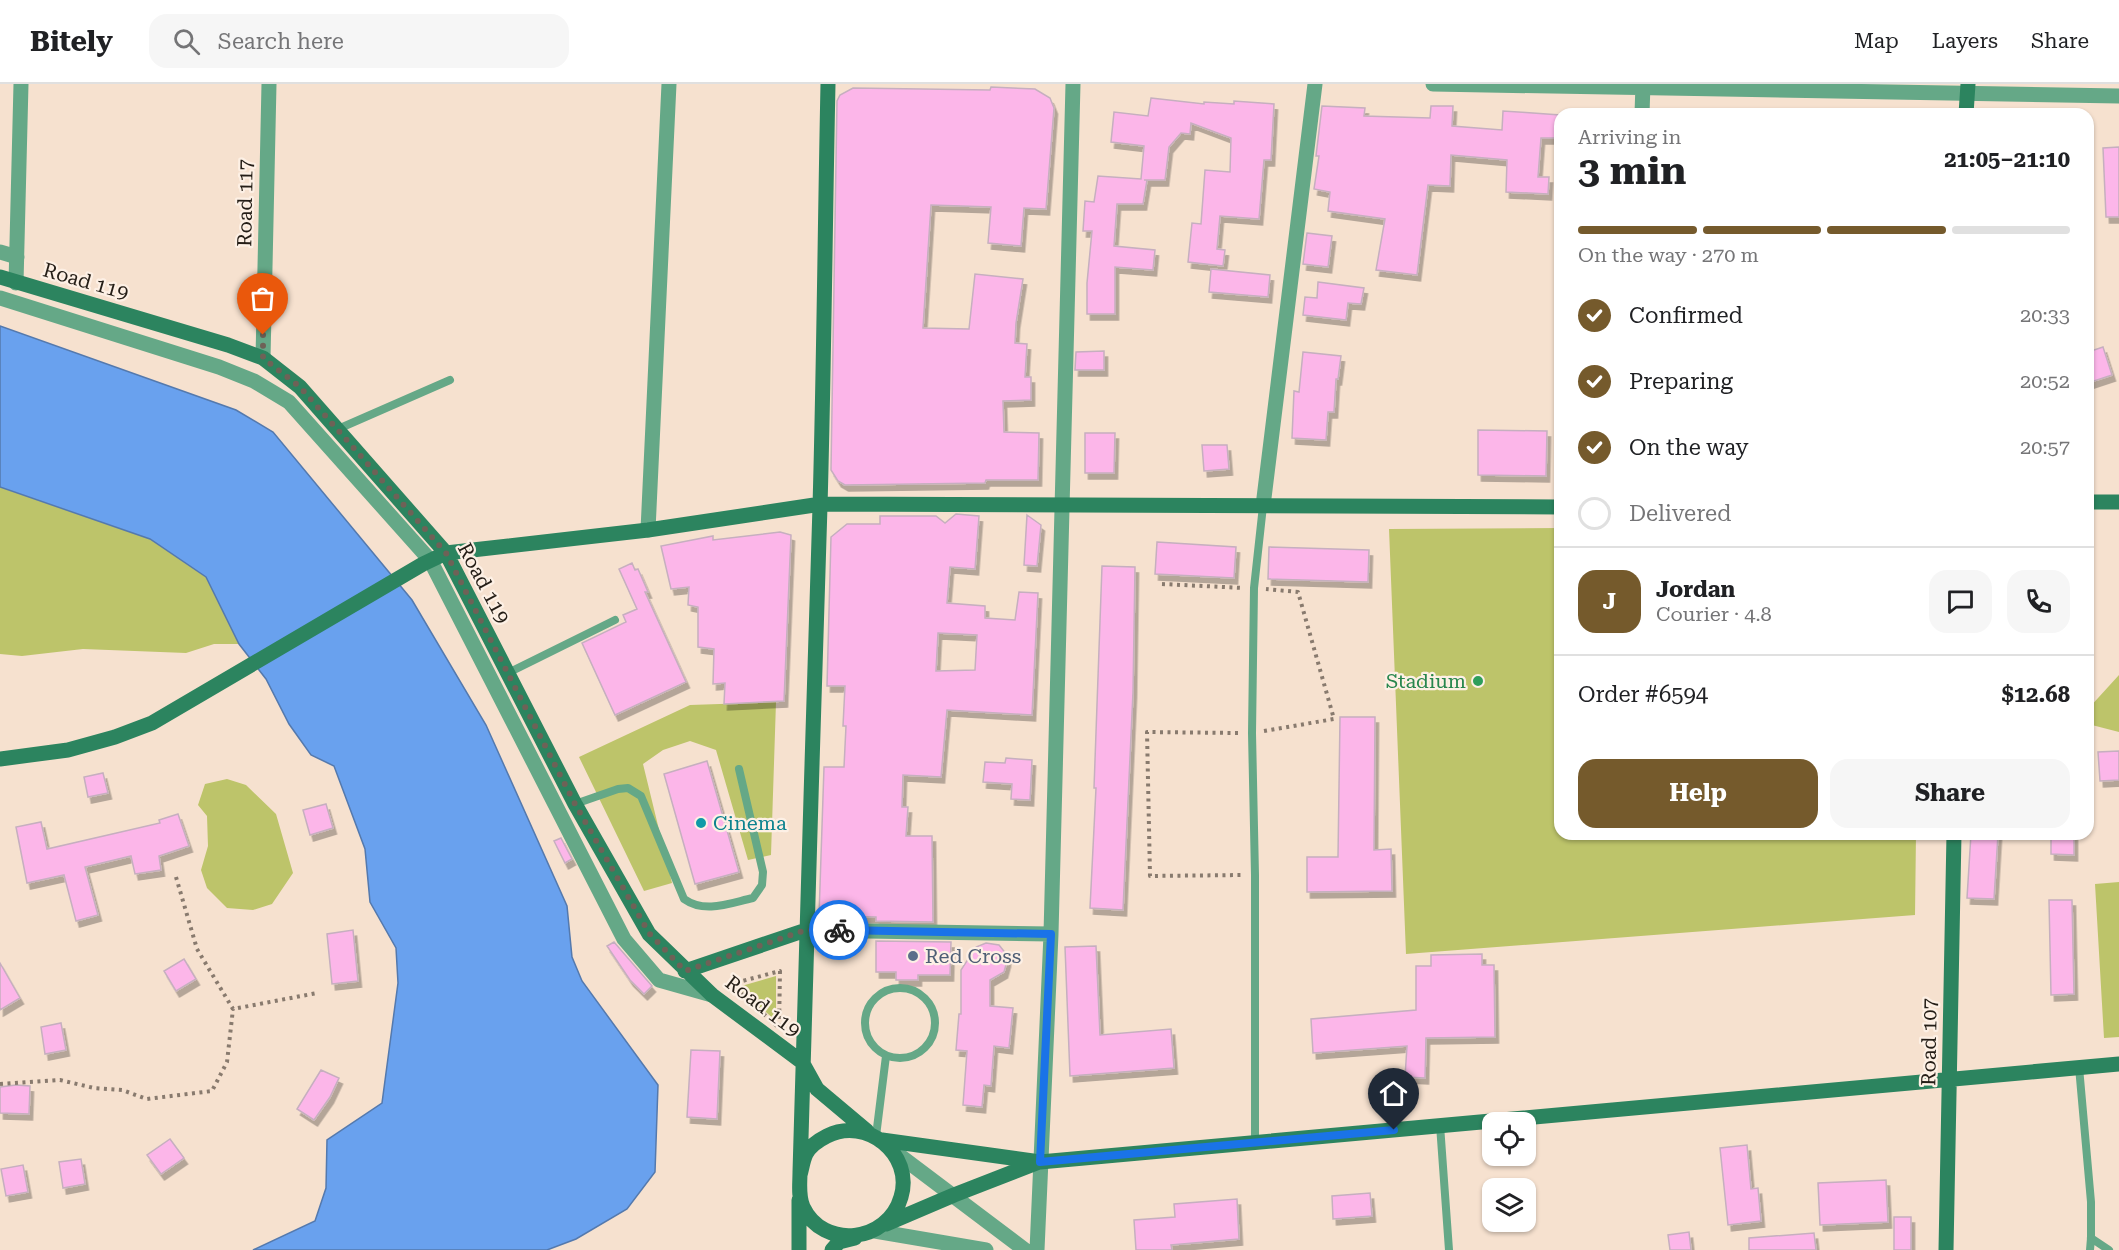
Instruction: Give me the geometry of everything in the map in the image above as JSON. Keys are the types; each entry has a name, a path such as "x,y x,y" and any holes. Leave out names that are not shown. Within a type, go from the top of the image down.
{"street":[{"path":"16,283 21,84"},
{"name":"Road 117","path":"263,358 269,84"},
{"path":"648,530 669,84"},
{"path":"799,1250 802,1062 820,504 828,84"},
{"path":"1037,1250 1051,934 1073,84"},
{"path":"1263,506 1315,84"},
{"path":"1433,84 1967,88 2119,96"},
{"path":"1642,108 1643,85"},
{"path":"1966,108 1967,88"},
{"path":"0,252 17,257"},
{"name":"Road 119","path":"0,277 228,345 263,358 300,387 446,553 575,804 649,933 685,971 712,995 802,1062"},
{"path":"0,298 219,367 254,381 289,402 426,562 624,939 659,980 712,995"},
{"path":"2094,502 2119,502"},
{"path":"0,759 68,750 115,737 152,723 426,562 446,553 648,530 820,504 1554,507"},
{"name":"Road 107","path":"1946,1250 1954,840"},
{"path":"685,971 806,930 1051,934"},
{"path":"802,1062 817,1089 1025,1250"},
{"path":"800,1174 805,1155 818,1141 842,1130 854,1130 880,1140 1040,1162 2119,1064"},
{"path":"875,1230 897,1208 903,1191 903,1174 880,1140"},
{"path":"832,1250 839,1242 875,1230 954,1195 1040,1162"},
{"path":"799,1194 809,1217 828,1232 841,1236 875,1230 939,1246 986,1250"}],"lane":[{"path":"338,429 450,380"},
{"path":"1256,1142 1252,733 1254,588 1263,506"},
{"path":"508,673 615,620"},
{"path":"575,804 618,789 628,788 641,796 684,899 694,906 712,907 753,898 762,885 763,872 739,769"},
{"path":"907,988 927,1000 936,1021 934,1032 930,1043 914,1056 895,1059 886,1056 876,1050 869,1040 865,1029 865,1018 869,1007 885,991 907,988"},
{"path":"880,1140 886,1056"},
{"path":"2079,1067 2091,1202 2090,1250"},
{"path":"1440,1125 1449,1250"},
{"path":"2091,1238 2109,1250"}],"path":[{"path":"1162,584 1298,592 1334,719"},
{"path":"1147,732 1150,876 1255,875"},
{"path":"0,1084 60,1080 94,1088 122,1090 147,1099 212,1091 227,1062 233,1009 197,949 176,877"},
{"path":"780,971 780,982 779,1028 731,984 780,971"},
{"path":"233,1009 317,993"}],"green space":[{"path":"0,487 150,539 206,577 239,644 214,644 186,653 83,649 22,656 0,654"},
{"name":"Stadium","path":"1554,528 1554,840 1916,840 1915,915 1406,954 1389,529"},
{"path":"2119,675 2119,732 2094,726 2094,702"},
{"path":"776,702 771,855 748,860 716,750 690,741 663,750 643,764 672,883 644,891 579,757 690,705"},
{"path":"227,779 246,785 276,814 293,873 272,904 253,910 227,908 207,888 201,870 208,846 207,816 198,805 205,784"},
{"path":"2119,882 2119,1037 2104,1038 2095,884"},
{"path":"776,976 776,1021 738,987"}],"water":[{"path":"0,326 236,410 273,432 412,600 486,725 567,906 572,957 582,981 658,1085 655,1172 627,1209 576,1239 547,1250 253,1250 315,1221 326,1188 327,1140 382,1103 398,983 396,948 370,902 365,849 334,766 311,755 289,724 266,679 239,644 206,577 150,539 0,487"}],"building":[{"path":"991,87 1035,89 1050,98 1054,108 1046,209 1024,208 1021,246 988,243 991,207 931,205 923,328 969,329 975,274 1023,279 1015,343 1027,344 1025,377 1031,377 1031,400 1003,401 1004,432 1039,433 1038,480 845,485 838,481 831,470 837,101 840,95 853,88 990,90"},
{"path":"1151,98 1204,104 1204,102 1234,104 1234,101 1274,104 1271,160 1264,160 1259,219 1220,216 1217,249 1225,250 1223,266 1188,262 1192,223 1201,224 1205,170 1230,172 1231,138 1191,123 1190,134 1181,133 1169,147 1165,180 1147,180 1143,204 1117,204 1114,246 1155,250 1153,270 1115,267 1115,314 1087,314 1087,283 1092,231 1083,231 1085,201 1094,202 1098,176 1141,179 1144,146 1111,142 1114,112 1148,116"},
{"path":"1322,106 1365,108 1364,116 1430,118 1431,106 1453,106 1452,126 1502,130 1503,111 1554,115 1554,138 1541,138 1538,177 1549,177 1548,194 1506,192 1507,160 1451,155 1450,186 1428,185 1417,275 1376,270 1385,219 1328,211 1330,192 1314,189 1319,156 1316,156"},
{"path":"2119,147 2119,217 2106,217 2103,148"},
{"path":"1307,233 1332,236 1328,267 1303,264"},
{"path":"1211,269 1270,275 1268,297 1209,292"},
{"path":"1318,282 1364,288 1361,304 1348,303 1346,320 1303,315 1305,297 1317,298"},
{"path":"2103,347 2112,375 2094,381 2094,350"},
{"path":"1104,351 1104,370 1075,370 1076,352"},
{"path":"1303,352 1341,356 1338,379 1336,379 1334,412 1328,412 1326,440 1292,438 1294,391 1299,392"},
{"path":"1478,430 1547,431 1546,476 1478,475"},
{"path":"1085,433 1115,433 1114,473 1085,473"},
{"path":"1202,445 1227,445 1229,469 1204,471"},
{"path":"956,514 979,516 975,569 950,567 947,603 985,606 985,618 1015,620 1019,592 1038,593 1032,715 947,710 941,777 903,775 902,807 908,807 906,836 932,836 933,922 876,921 876,917 819,916 824,767 844,767 846,726 843,726 845,686 827,686 831,537 847,524 880,524 880,516 936,516 945,523","holes":["938,633 977,635 975,670 936,671"]},
{"path":"1027,515 1041,525 1037,566 1024,565"},
{"path":"780,532 791,535 784,701 724,704 725,683 713,684 714,649 698,647 698,607 688,605 689,587 671,589 661,546 713,536 713,540"},
{"path":"1157,542 1236,547 1234,578 1155,574"},
{"path":"1269,547 1369,550 1368,582 1268,579"},
{"path":"632,563 635,570 638,569 648,592 645,592 686,682 615,715 582,643 626,622 623,615 637,609 619,569"},
{"path":"1102,566 1135,567 1133,692 1123,910 1090,908"},
{"path":"1340,717 1375,717 1374,850 1391,849 1392,891 1307,892 1307,857 1338,857"},
{"path":"2119,751 2119,780 2100,781 2098,752"},
{"path":"1006,758 1032,760 1030,800 1011,799 1012,784 983,782 985,762 1005,763"},
{"name":"Cinema","path":"707,761 739,872 695,884 664,774"},
{"path":"103,773 108,793 88,797 84,777"},
{"path":"326,804 333,828 310,835 303,810"},
{"path":"178,814 189,846 159,856 161,870 135,874 131,856 85,867 98,915 76,921 64,875 27,883 16,827 41,822 47,849 160,823 159,820"},
{"path":"561,838 572,859 565,863 554,841"},
{"path":"1971,840 1998,840 1994,899 1967,898"},
{"path":"2051,840 2074,840 2074,855 2051,854"},
{"path":"2049,900 2072,900 2074,994 2051,995"},
{"path":"353,930 358,981 332,984 327,934"},
{"name":"Red Cross","path":"876,941 951,942 950,975 918,975 918,980 896,980 896,972 876,972"},
{"path":"614,942 652,986 644,994 630,980 607,946"},
{"path":"986,943 999,945 1007,955 1004,972 990,980 990,1006 1013,1008 1009,1048 994,1046 991,1086 984,1085 982,1107 963,1105 967,1051 956,1050 959,1014 961,1014 961,970 976,947"},
{"path":"1096,946 1100,1035 1171,1029 1174,1068 1070,1076 1065,947"},
{"path":"1482,954 1482,965 1494,965 1495,1037 1426,1038 1425,1078 1405,1077 1407,1046 1313,1053 1311,1019 1416,1010 1416,966 1431,966 1431,955"},
{"path":"184,959 196,979 176,991 164,971"},
{"path":"0,963 20,998 0,1010"},
{"path":"61,1023 66,1050 45,1054 41,1027"},
{"path":"691,1050 720,1051 717,1119 687,1117"},
{"path":"321,1070 339,1078 330,1097 314,1120 297,1109"},
{"path":"30,1086 29,1114 0,1113 0,1087"},
{"path":"170,1139 184,1158 161,1174 147,1155"},
{"path":"1747,1145 1751,1189 1758,1188 1761,1221 1728,1225 1720,1148"},
{"path":"81,1159 85,1184 63,1188 59,1162"},
{"path":"23,1165 28,1192 6,1196 1,1169"},
{"path":"1886,1180 1888,1222 1820,1225 1818,1183"},
{"path":"1370,1193 1372,1216 1333,1219 1332,1196"},
{"path":"1237,1199 1239,1239 1171,1245 1172,1250 1136,1250 1134,1220 1175,1217 1174,1204"},
{"path":"1894,1217 1911,1217 1911,1250 1894,1250"},
{"path":"1689,1232 1691,1250 1670,1250 1668,1235"},
{"path":"1814,1233 1816,1250 1749,1250 1749,1238"}],"way so far":[{"path":"263,335 263,358 300,387 446,553 575,804 649,933 685,971 806,930 839,930"}],"place":[{"name":"Stadium","path":"1478,681"},
{"name":"Cinema","path":"701,823"},
{"name":"Red Cross","path":"913,956"}],"route":[{"path":"839,930 1051,934 1040,1162 1394,1130"}]}
